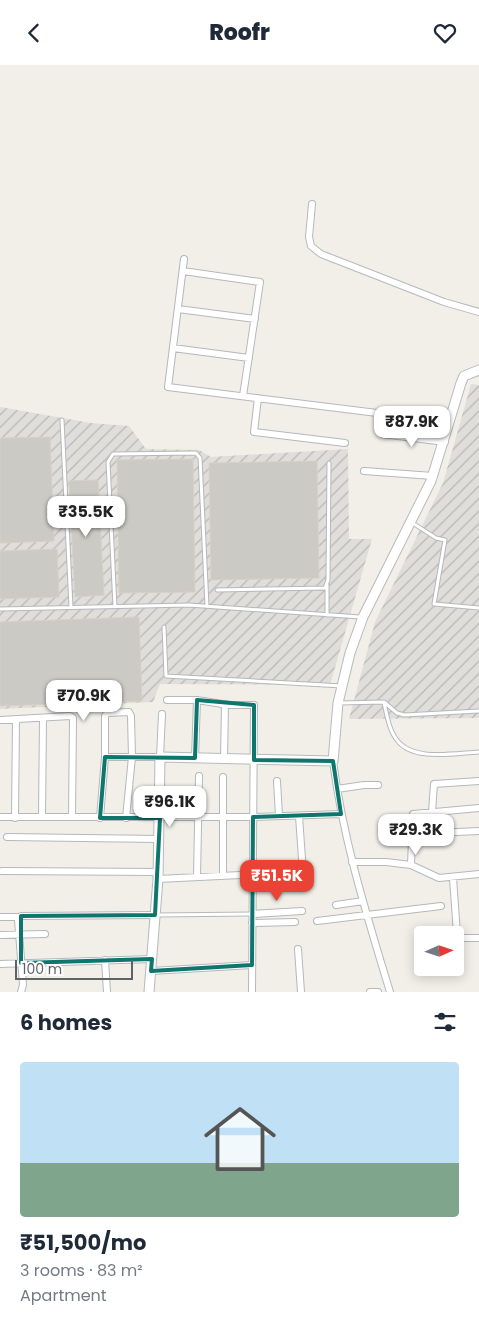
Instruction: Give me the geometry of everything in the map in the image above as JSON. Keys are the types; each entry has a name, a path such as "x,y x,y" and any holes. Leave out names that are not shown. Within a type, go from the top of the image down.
{"street":[{"path":"312,204 309,237 311,246 321,254 444,302 479,312"},
{"path":"184,259 168,387 450,422"},
{"path":"183,271 260,282 243,396"},
{"path":"178,309 255,319"},
{"path":"173,348 249,358"},
{"path":"390,992 352,862 341,814 333,761 338,703 350,653 364,617 433,476 445,442 460,383 464,376 479,370"},
{"path":"258,398 254,432 345,443"},
{"path":"382,434 445,442"},
{"path":"364,471 433,476"},
{"path":"167,700 197,700 225,705 254,705 252,992"},
{"path":"195,758 197,700"},
{"path":"224,759 225,705"},
{"path":"100,818 105,757 105,714 129,712 131,716 132,757 126,818"},
{"path":"149,992 158,876 162,714"},
{"path":"0,720 70,716 74,722 72,817"},
{"path":"42,817 43,718"},
{"path":"15,818 16,719"},
{"path":"105,757 333,761"},
{"path":"197,877 199,777"},
{"path":"223,777 223,876"},
{"path":"277,781 279,816"},
{"path":"432,812 434,784 479,781"},
{"path":"337,789 378,785"},
{"path":"411,865 413,815 479,808"},
{"path":"0,817 160,818 341,814"},
{"path":"299,816 302,859"},
{"path":"411,834 479,831"},
{"path":"7,837 159,839"},
{"path":"352,862 386,862 411,865 433,876 453,878 479,874"},
{"path":"2,871 197,877 284,873"},
{"path":"453,878 457,934 461,938 479,938"},
{"path":"336,905 363,901"},
{"path":"317,921 441,906"},
{"path":"252,914 302,911"},
{"path":"0,917 155,915"},
{"path":"19,917 22,992"},
{"path":"252,923 295,922"},
{"path":"0,935 45,934"},
{"path":"298,949 301,992"},
{"path":"0,964 152,959"},
{"path":"106,960 107,992"},
{"path":"151,971 252,965"},
{"path":"370,992 378,992"}],"lane":[{"path":"62,420 71,607"},
{"path":"115,607 108,462 110,457 113,454 196,453 200,458 207,606"},
{"path":"327,615 329,463"},
{"path":"411,522 436,538 445,540 434,604 479,608"},
{"path":"217,590 320,590 327,585"},
{"path":"0,609 207,606 364,617"},
{"path":"164,627 166,676 342,686"},
{"path":"338,703 384,703 400,715 479,711"},
{"path":"384,703 393,733 398,742 407,748 417,752 439,754 479,752"},
{"path":"155,915 252,914"}],"highlighted area":[{"path":"197,700 254,705 254,760 333,761 341,814 253,817 252,965 151,971 152,959 21,963 21,916 155,915 160,818 100,818 105,757 195,758"}],"shaded area":[{"path":"471,384 479,385 479,718 349,719 375,622 443,483"},
{"path":"0,407 91,423 129,426 146,449 199,450 211,457 348,449 349,539 372,539 330,685 160,684 153,702 0,709"}],"building":[{"path":"50,437 54,541 0,543 0,438"},
{"path":"193,459 195,592 119,593 117,460"},
{"path":"317,461 319,578 211,580 209,463"},
{"path":"98,480 104,595 75,597 69,481"},
{"path":"57,549 59,597 0,599 0,551"},
{"path":"139,617 142,701 0,706 0,622"}]}
